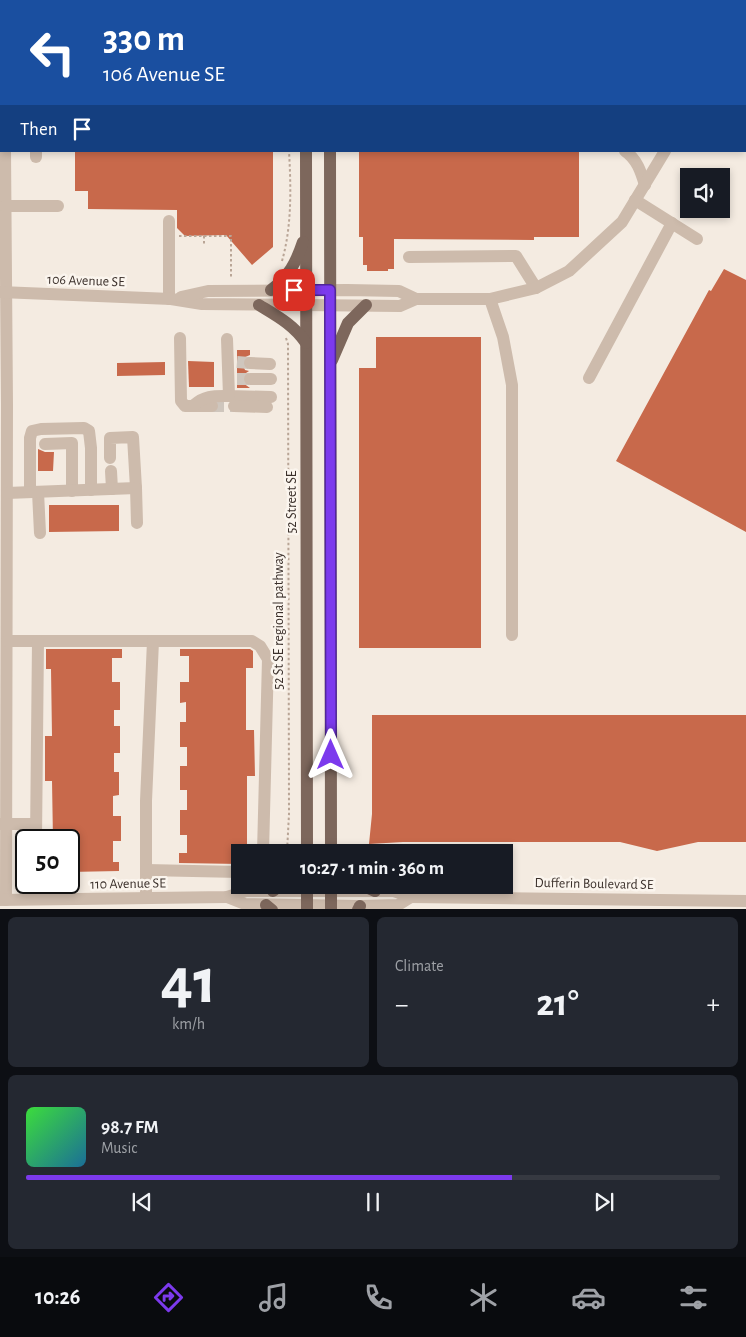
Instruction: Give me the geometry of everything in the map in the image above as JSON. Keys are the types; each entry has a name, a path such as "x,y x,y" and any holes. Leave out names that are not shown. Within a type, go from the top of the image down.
{"main road":[{"name":"52 Street SE","path":"306,152 307,844"},
{"path":"330,152 331,844"},
{"path":"272,290 282,282 295,264 306,232"},
{"path":"259,304 299,332 306,343"},
{"path":"330,364 348,323 366,306"},
{"path":"307,894 307,908"},
{"path":"331,894 331,908"}],"street":[{"path":"3,152 2,175 5,206 3,292 4,467 7,493 7,641 3,693 3,900"},
{"path":"627,152 639,168 645,184"},
{"path":"416,299 490,299 536,288 569,271 622,222 664,152"},
{"path":"635,200 697,239"},
{"path":"5,206 58,206"},
{"path":"169,221 170,299"},
{"path":"589,378 672,223"},
{"path":"409,257 516,256 536,288"},
{"name":"106 Avenue SE","path":"170,299 208,291 330,290 398,291 416,299"},
{"name":"106 Avenue SE","path":"3,292 170,299 202,304 400,306 416,299"},
{"path":"490,299 503,337 512,385 512,635"},
{"path":"180,338 181,401 185,406 212,406"},
{"path":"226,340 238,362 238,379 231,401"},
{"path":"238,362 270,364"},
{"path":"238,379 271,379"},
{"path":"194,405 208,396 231,401 269,402"},
{"path":"40,533 34,492 30,438 32,431 40,429 84,428 89,431 91,490"},
{"path":"112,489 110,438 133,437 137,523"},
{"path":"45,444 72,443 72,490"},
{"path":"7,493 136,488"},
{"path":"7,641 252,641 260,646 268,659 263,844"},
{"path":"36,829 38,641"},
{"path":"146,898 146,801 153,642"},
{"path":"3,824 36,824"},
{"path":"146,870 231,872"},
{"name":"110 Avenue SE","path":"3,900 226,897 236,894"},
{"name":"Dufferin Boulevard SE","path":"403,894 439,904 639,904 746,901"},
{"name":"110 Avenue SE","path":"226,897 245,904 307,908"},
{"name":"Dufferin Boulevard SE","path":"307,908 359,908 398,904 412,897"}],"path":[{"path":"282,263 288,232 289,214 288,152"},
{"path":"178,236 231,236 231,277"},
{"path":"204,236 204,245"},
{"name":"52 St SE regional pathway","path":"285,335 288,344 289,399 287,844"}],"building":[{"path":"75,152 273,152 273,247 252,265 226,235 185,236 177,228 177,210 88,209 88,191 75,191"},
{"path":"359,152 579,152 579,237 534,237 534,240 394,239 394,269 388,269 388,271 367,271 367,265 363,265 363,237 359,237"},
{"path":"724,269 746,280 746,532 616,461 709,290 711,291"},
{"path":"376,337 481,337 481,648 359,648 359,368 376,368"},
{"path":"237,350 250,350 250,355 243,358 242,363 245,370 249,371 243,375 242,379 243,383 250,388 237,388"},
{"path":"188,361 214,362 214,387 189,387"},
{"path":"165,362 165,375 117,376 117,363"},
{"path":"38,449 45,452 54,452 53,471 38,471"},
{"path":"49,505 119,505 119,531 49,532"},
{"path":"46,649 122,649 122,658 112,658 112,682 120,682 120,710 114,710 114,726 120,726 120,753 114,753 114,772 119,772 119,795 113,796 113,816 121,816 121,841 113,841 113,862 119,862 119,871 80,872 80,829 53,829 52,781 45,781 45,736 52,736 51,669 46,669"},
{"path":"180,649 250,649 253,651 253,668 246,668 246,730 254,730 255,776 247,776 247,844 231,844 231,864 179,863 179,853 187,853 187,835 180,835 180,810 187,810 187,790 180,790 180,766 187,766 187,747 180,747 180,722 186,722 186,702 180,703 180,682 189,682 189,656 180,656"},
{"path":"372,715 746,715 746,842 698,842 657,851 620,842 403,842 369,844 372,814"}],"tunnel":[{"path":"237,362 250,363"},
{"path":"237,379 250,379"},
{"path":"212,406 234,406"}],"route":[{"path":"294,290 330,290 331,755"}]}
